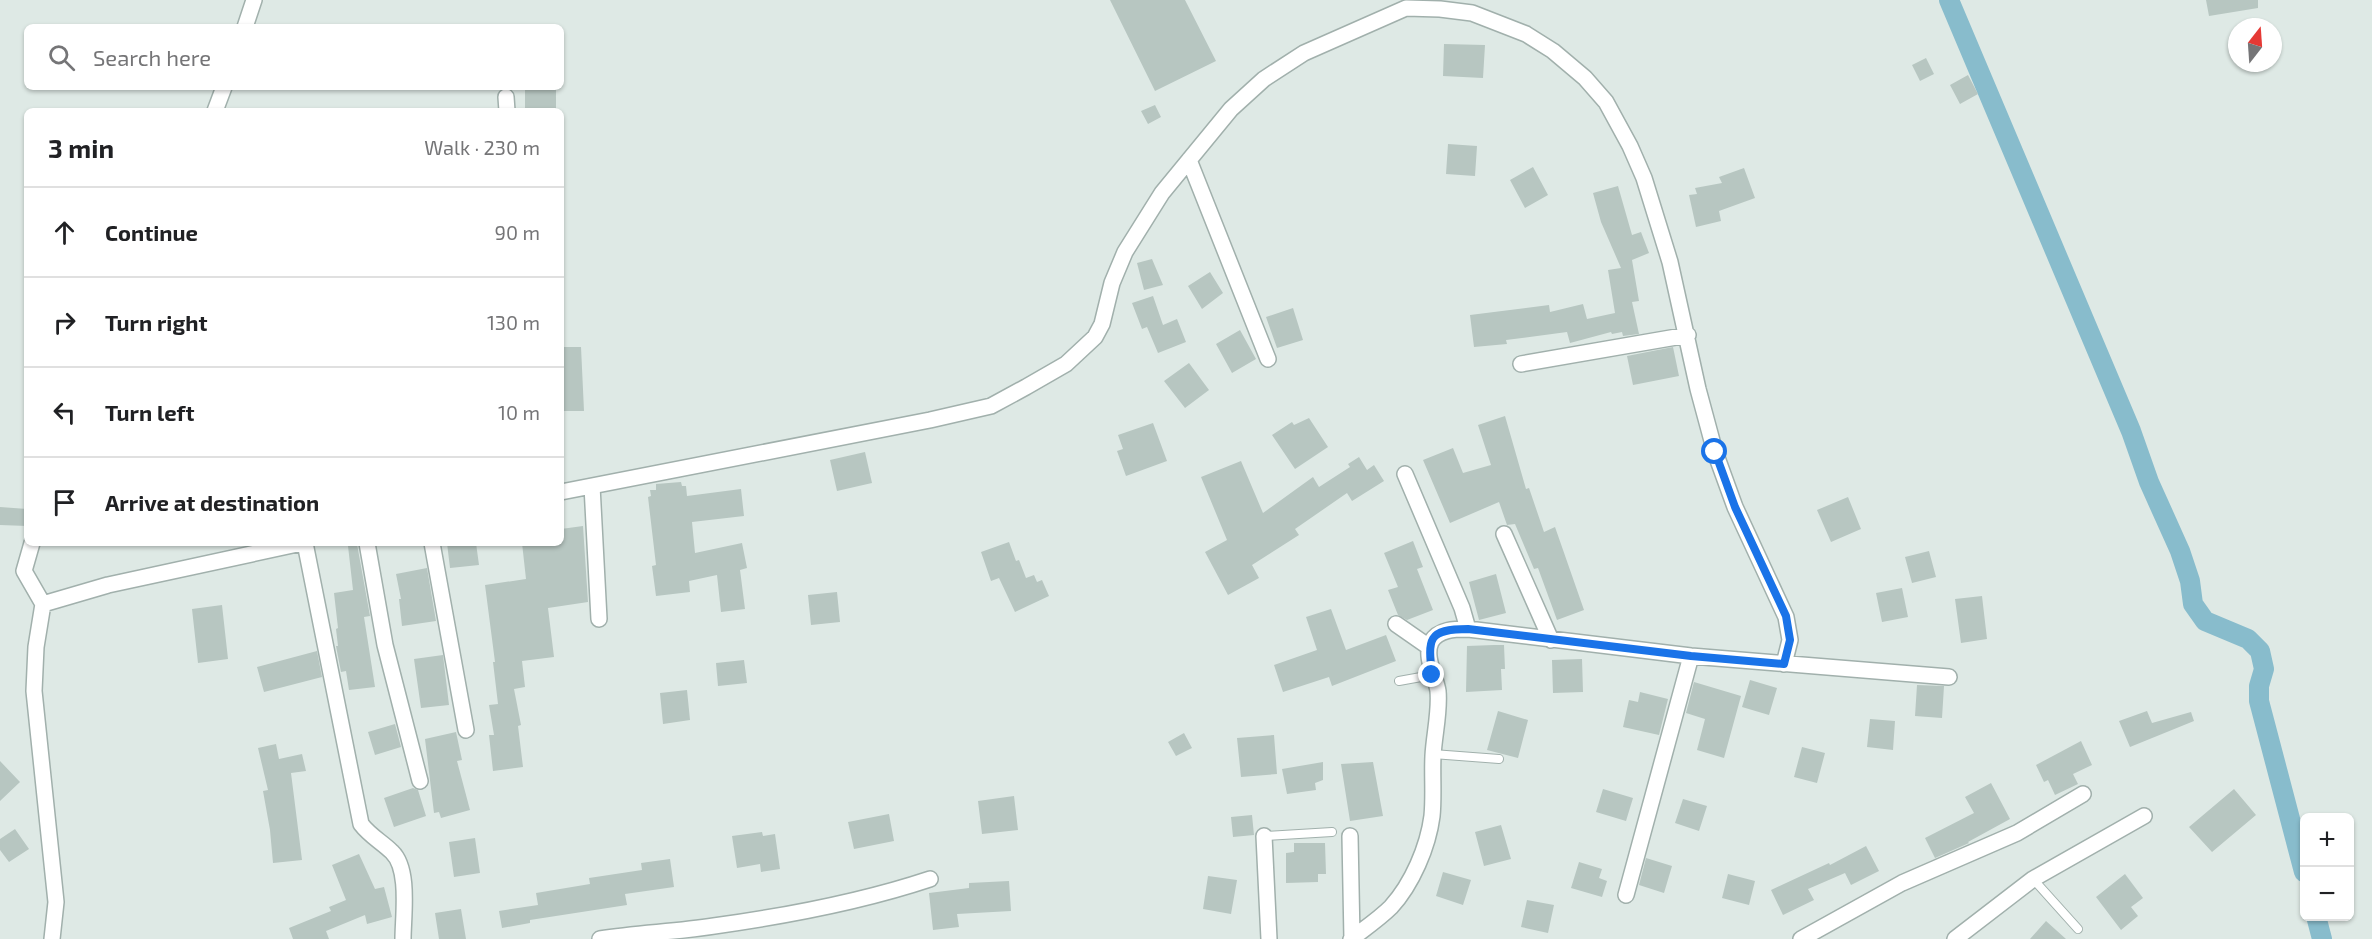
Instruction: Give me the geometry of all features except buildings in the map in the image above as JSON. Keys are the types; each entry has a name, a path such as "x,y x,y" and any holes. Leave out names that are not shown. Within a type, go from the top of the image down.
{"street":[{"path":"246,24 254,0"},
{"path":"564,491 991,406 1066,364 1095,337 1102,324 1112,283 1125,252 1162,193 1231,109 1264,80 1304,53 1407,4 1472,14 1526,34 1553,51 1585,78 1606,102 1644,178 1670,262 1688,335 1698,389 1715,452 1735,507 1786,616 1790,640 1784,664"},
{"path":"216,108 223,90"},
{"path":"1190,160 1268,358"},
{"path":"1521,364 1688,335"},
{"path":"1405,474 1462,608 1468,629"},
{"path":"592,486 599,619"},
{"path":"1504,534 1551,640"},
{"path":"31,546 24,571 43,604 36,647 34,691 56,902 52,939"},
{"path":"43,604 108,585 289,546"},
{"path":"304,546 361,824 368,833 394,854 404,875 403,939"},
{"path":"367,546 385,645 420,781"},
{"path":"433,546 466,730"},
{"path":"1396,624 1429,647"},
{"path":"1352,939 1391,907 1416,869 1432,817 1433,754 1438,691 1432,675 1429,647 1438,633 1452,629 1468,629 1691,656 1949,677"},
{"path":"1626,895 1691,656"},
{"path":"1801,939 1902,883 2017,833 2083,794"},
{"path":"1955,939 2032,879 2144,816"},
{"path":"1263,836 1269,939"},
{"path":"1350,836 1352,939"},
{"path":"600,939 713,926 779,915 894,891 930,879"}],"lane":[{"path":"1399,681 1432,675"},
{"path":"1433,754 1499,759"},
{"path":"1263,836 1332,832"},
{"path":"2032,879 2078,929"}],"waterway":[{"path":"1949,0 2131,431 2149,482 2180,551 2190,581 2193,604 2205,621 2248,639 2260,651 2264,669 2259,686 2259,701 2303,867"},
{"path":"2317,921 2322,939"}],"route":[{"path":"1432,675 1429,647 1432,640 1438,633 1452,629 1784,664 1790,640 1786,616 1735,507 1715,452"}]}
